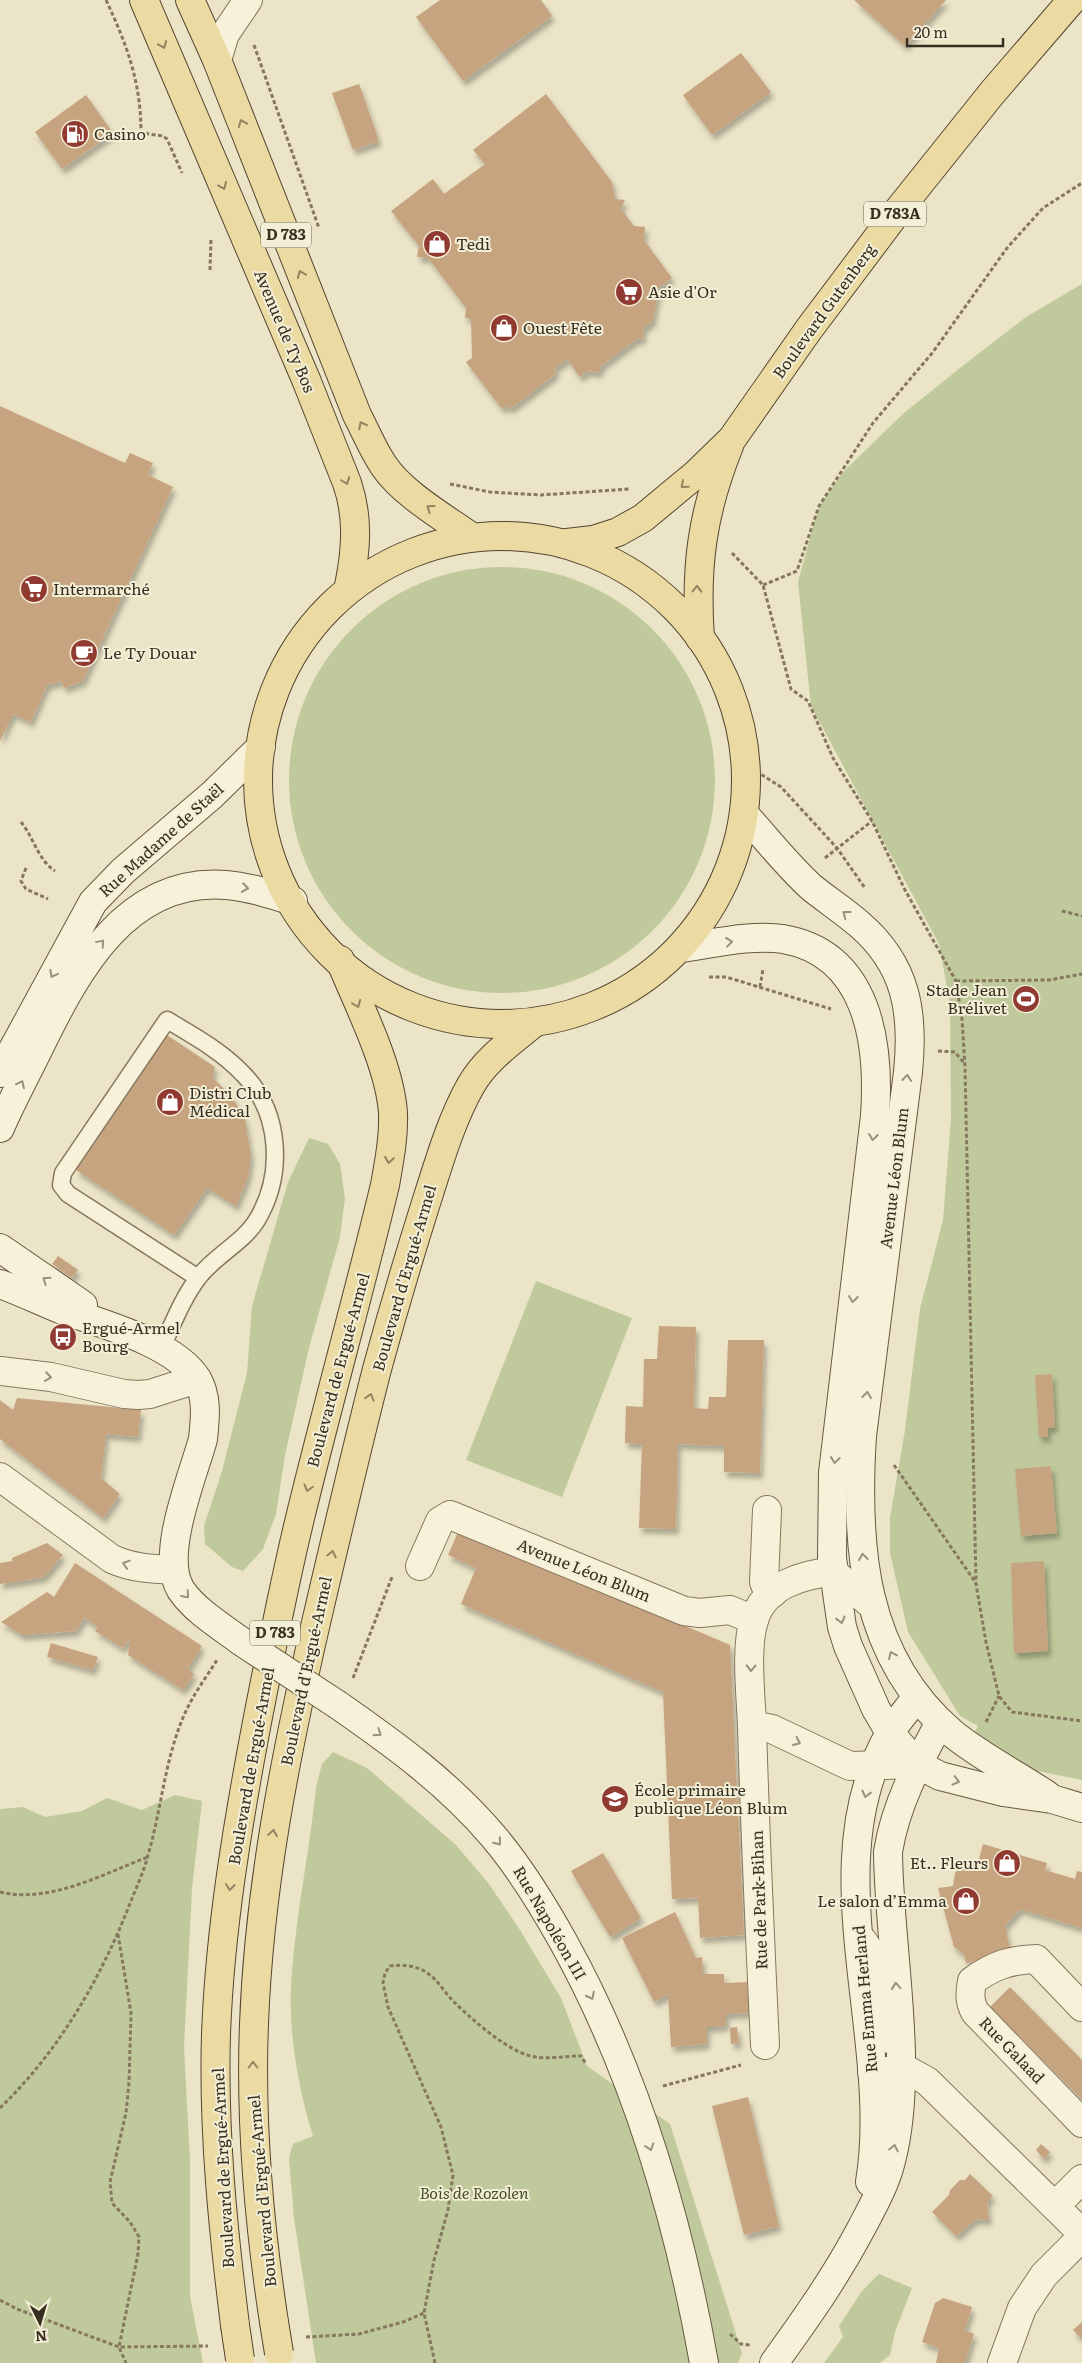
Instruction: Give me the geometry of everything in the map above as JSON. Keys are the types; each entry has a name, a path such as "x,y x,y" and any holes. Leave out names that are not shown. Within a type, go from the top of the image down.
{"main road":[{"name":"Avenue de Ty Bos","path":"144,0 303,373 353,500 356,548 350,586"},
{"name":"D 783","path":"190,0 217,60 357,415 385,468 420,500 470,536"},
{"name":"Boulevard Gutenberg","path":"563,543 593,540 618,532 643,518 663,503 732,439 824,308 900,208 992,93 1072,0"},
{"name":"Boulevard Gutenberg","path":"700,638 697,594 698,560 719,470 732,439"},
{"path":"470,536 513,536 563,543 603,558 640,579 673,606 700,638 730,692 741,733 745,764 744,814 733,860 713,904 681,948 658,969 620,995 578,1013 534,1023 481,1025 430,1016 382,992 340,959 315,933 293,901 270,852 260,814 258,782 263,726 270,694 287,659 308,628 350,586 379,568 406,554 470,536"},
{"name":"Boulevard de Ergué-Armel","path":"241,2361 224,2234 216,2075 220,1977 232,1866 246,1780 298,1528 371,1244 385,1186 391,1146 393,1112 379,1055 340,959"},
{"name":"Boulevard d'Ergué-Armel","path":"287,2351 274,2322 267,2275 254,2127 254,2024 261,1923 276,1815 293,1725 360,1436 394,1307 434,1177 472,1083 484,1066 534,1023"}],"street":[{"path":"217,60 225,34 248,0"},
{"name":"Rue Madame de Staël","path":"0,1073 93,902 123,870 212,795 261,747"},
{"name":"Avenue Léon Blum","path":"744,814 802,878 861,925 882,947 902,983 910,1021 908,1072 862,1444 859,1518 865,1570 872,1605 894,1661 917,1697 940,1722 972,1748 1052,1799"},
{"path":"0,1128 59,1007 79,973 99,945 132,912 169,893 206,885 226,885 256,890 293,901"},
{"name":"Avenue Léon Blum","path":"681,948 767,938 782,939 808,946 822,954 850,979 869,1019 876,1060 877,1088 833,1473 831,1529 833,1572 838,1609 848,1646 873,1703 890,1733 918,1764 940,1776 1003,1792 1052,1799 1082,1808"},
{"path":"0,1248 115,1328"},
{"path":"0,1284 115,1328 162,1349 184,1364 198,1379 205,1410 204,1430 173,1550 174,1570 144,1569 128,1566 112,1559 0,1477"},
{"path":"0,1371 51,1377 124,1394 138,1395 150,1394 198,1379"},
{"path":"767,1510 764,1582 766,1587 773,1593"},
{"name":"Avenue Léon Blum","path":"420,1566 440,1521 450,1516 684,1611 692,1613 730,1610 754,1620"},
{"name":"Rue Napoléon III","path":"174,1570 176,1580 182,1591 206,1614 242,1642 390,1741 433,1775 492,1835 521,1870 558,1932 597,2006 635,2102 684,2258 704,2363"},
{"path":"752,1725 751,1651 754,1620 760,1608 773,1593 789,1582 801,1577 833,1572"},
{"name":"Avenue Léon Blum","path":"833,1572 872,1605"},
{"name":"Rue Emma Herland","path":"886,2070 859,1936 856,1896 858,1845 865,1796 875,1765 890,1733 917,1697"},
{"name":"Rue Emma Herland","path":"774,2363 830,2284 863,2225 886,2070 888,1852 892,1827 918,1764 940,1722"},
{"name":"Avenue Léon Blum","path":"752,1725 772,1730 850,1766 918,1764"},
{"name":"Rue de Park-Bihan","path":"752,1725 756,2054"},
{"name":"Rue Galaad","path":"1082,2007 1036,1959 1013,1960 981,1974 972,1981 970,2004 975,2012 1082,2123"},
{"path":"886,2070 909,2071 927,2081 1055,2206 1082,2235 1044,2276 1022,2308 1002,2363"},
{"path":"1055,2206 1082,2179"},
{"name":"Rue Emma Herland","path":"784,2363 796,2333"}],"lane":[{"path":"162,1349 198,1278 256,1221 270,1189 275,1154 272,1125 265,1105 244,1074 200,1040 167,1020 63,1173 61,1185 68,1194 198,1278"}],"path":[{"path":"106,0 123,35 134,68 141,114 141,133 163,136 167,139 183,176"},
{"path":"253,38 259,61 322,236"},
{"path":"763,585 797,571 815,514 833,482 873,423 933,352 1007,248 1043,208 1082,183"},
{"path":"209,233 211,240 210,270"},
{"path":"445,480 466,489 541,495 639,488 663,503"},
{"path":"420,500 452,483"},
{"path":"745,764 781,787 837,848 866,890"},
{"path":"21,822 32,836 44,863 55,871"},
{"path":"26,868 21,881 26,889 48,899"},
{"path":"1062,911 1082,916"},
{"path":"658,969 694,979 726,977 869,1019"},
{"path":"956,982 1049,980 1082,974"},
{"path":"933,1050 954,1052 960,1057 965,1066"},
{"path":"894,1465 976,1584"},
{"path":"352,1681 393,1574"},
{"path":"0,2108 40,2066 56,2044 101,1970 118,1933 148,1856 179,1730 187,1708 219,1656"},
{"path":"986,1723 998,1696 1012,1712 1082,1721"},
{"path":"0,1892 14,1896 43,1893 87,1880 148,1856"},
{"path":"118,1933 131,2013 129,2082 126,2113 110,2182 110,2193 112,2204 130,2222 139,2237 138,2254 119,2347 126,2363"},
{"path":"435,2363 424,2314 434,2260 448,2210 453,2175 441,2127 388,2007 383,1983 385,1973 390,1966 406,1964 430,1974 453,2001 486,2029 525,2054 554,2058 581,2056 587,2066"},
{"path":"635,2102 660,2086 756,2054"},
{"path":"0,2300 119,2347 215,2346"},
{"path":"287,2351 359,2334 424,2314"},
{"path":"724,2329 741,2344 762,2346 796,2333"}],"green space":[{"name":"Stade Jean Brélivet","path":"1082,284 1082,1780 1033,1770 1006,1757 996,1746 983,1747 970,1741 978,1726 960,1716 908,1632 890,1553 890,1518 905,1430 920,1309 943,1220 951,1120 950,1003 939,944 811,706 798,582 816,516 823,500 846,469 904,413 965,364 1026,317"},
{"path":"502,567 544,571 583,583 620,603 652,630 679,662 699,699 711,738 715,780 711,822 699,861 679,898 652,930 620,957 583,977 544,989 502,993 460,989 421,977 384,957 352,930 325,898 305,861 293,822 289,780 293,738 305,699 325,662 352,630 384,603 421,583 460,571"},
{"path":"309,1138 328,1144 340,1164 345,1198 340,1237 309,1348 285,1455 276,1514 263,1549 243,1571 232,1567 205,1544 204,1526 222,1471 247,1373 252,1306 288,1182"},
{"path":"536,1281 632,1318 562,1497 466,1460"},
{"name":"Bois de Rozolen","path":"333,1752 367,1768 456,1845 489,1884 520,1930 561,1998 587,2066 670,2124 742,2353 738,2363 316,2363 294,2218 289,2158 293,2144 313,2136 298,2075 292,2034 291,1992 297,1925 316,1787 322,1764"},
{"path":"175,1795 202,1801 192,1889 184,2047 190,2160 190,2296 203,2363 0,2363 0,1809 23,1807 45,1817 82,1811 107,1798 142,1810"},
{"path":"879,2274 912,2288 895,2332 890,2355 880,2363 824,2363 843,2337 839,2326 862,2291"}],"building":[{"path":"440,0 541,0 552,16 463,81 416,17"},
{"path":"854,0 946,0 905,46"},
{"path":"741,53 771,92 712,135 683,95"},
{"path":"359,84 379,141 353,150 332,93"},
{"path":"546,94 612,182 615,199 625,200 621,209 634,226 645,227 644,240 672,278 659,287 653,321 644,328 642,340 637,339 601,366 599,373 588,371 580,377 567,359 554,369 557,373 510,409 507,405 502,409 466,362 472,358 471,319 465,318 466,308 428,258 417,257 419,246 391,211 433,179 444,194 485,164 473,150"},
{"path":"86,95 113,133 62,169 35,132"},
{"name":"Intermarché","path":"0,406 125,463 130,453 153,463 148,475 173,487 83,681 64,688 61,681 47,685 31,722 13,714 0,741"},
{"path":"167,1035 215,1067 212,1077 232,1097 245,1119 251,1156 248,1177 236,1206 207,1188 174,1235 76,1170"},
{"path":"58,1256 78,1270 72,1278 52,1264"},
{"path":"659,1326 696,1327 694,1408 708,1409 709,1397 726,1397 728,1340 764,1340 760,1473 724,1472 724,1446 678,1444 676,1529 639,1528 642,1444 625,1443 626,1406 643,1407 644,1359 657,1359"},
{"path":"1052,1374 1055,1427 1048,1428 1048,1437 1039,1437 1035,1375"},
{"path":"17,1398 141,1410 138,1437 106,1434 101,1478 120,1494 103,1518 0,1439 0,1400 13,1410"},
{"path":"1051,1466 1057,1533 1021,1536 1015,1469"},
{"path":"458,1532 487,1541 730,1645 744,1935 700,1938 698,1898 672,1899 663,1692 461,1604 476,1568 448,1555"},
{"path":"47,1543 63,1555 44,1577 0,1584 0,1563 12,1561 12,1558"},
{"path":"1044,1561 1048,1651 1014,1653 1011,1563"},
{"path":"75,1563 202,1646 188,1668 194,1674 183,1690 128,1655 130,1638 123,1648 95,1631 98,1627 84,1618 76,1631 22,1635 1,1622 47,1592 54,1597"},
{"path":"51,1643 98,1657 93,1670 47,1657"},
{"path":"983,1844 1047,1863 1045,1870 1075,1879 1077,1871 1082,1872 1082,1928 1020,1909 1005,1926 1011,1953 966,1963 964,1954 954,1947 938,1888 953,1886 955,1873 964,1862 979,1859"},
{"path":"603,1853 641,1918 610,1937 571,1871"},
{"path":"675,1912 696,1958 702,1957 703,1974 724,1974 724,1983 747,1982 749,2013 726,2014 726,2026 707,2027 707,2044 671,2047 668,1994 654,2002 622,1938"},
{"path":"1010,1987 1082,2060 1082,2100 990,2007"},
{"path":"737,2027 739,2043 731,2044 730,2028"},
{"path":"748,2097 779,2226 744,2235 712,2106"},
{"path":"1041,2144 1050,2152 1044,2159 1036,2150"},
{"path":"970,2174 993,2196 987,2202 989,2220 976,2219 956,2236 932,2212 949,2195 950,2190 960,2180 965,2180"},
{"path":"943,2298 972,2307 965,2330 974,2334 965,2363 936,2363 939,2348 922,2342 935,2303"},
{"path":"1082,2322 1082,2339 1073,2330"}],"place":[{"name":"Casino","path":"75,134"},
{"name":"Tedi","path":"437,244"},
{"name":"Asie d'Or","path":"629,292"},
{"name":"Ouest Fête","path":"504,328"},
{"name":"Intermarché","path":"34,589"},
{"name":"Le Ty Douar","path":"84,653"},
{"name":"Stade Jean Brélivet","path":"1026,999"},
{"name":"Distri Club Médical","path":"170,1102"},
{"name":"Ergué-Armel Bourg","path":"63,1337"},
{"name":"École primaire publique Léon Blum","path":"615,1799"},
{"name":"Et.. Fleurs","path":"1007,1863"},
{"name":"Le salon d’Emma","path":"966,1901"}]}
